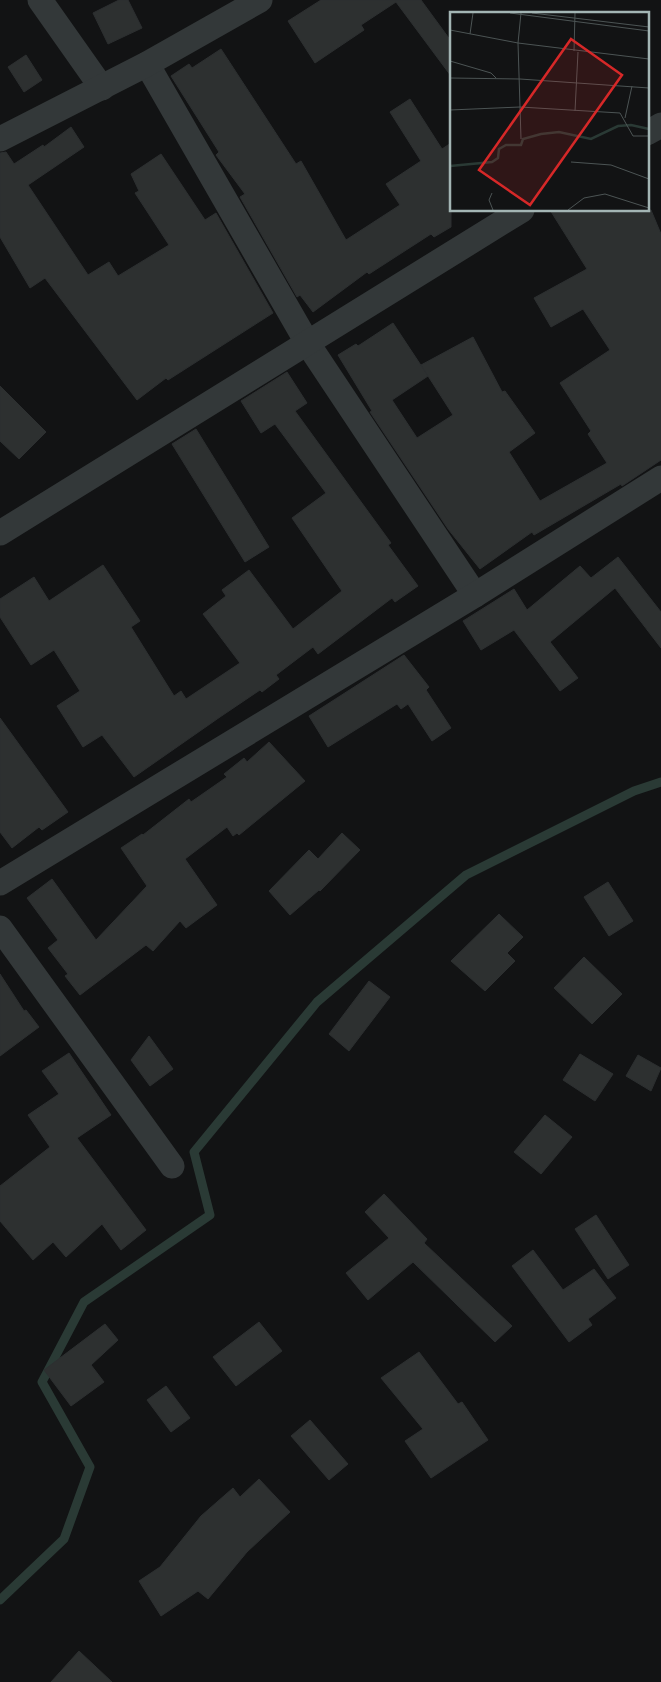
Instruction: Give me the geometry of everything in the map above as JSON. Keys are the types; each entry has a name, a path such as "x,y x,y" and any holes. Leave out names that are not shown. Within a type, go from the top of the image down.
{"street":[{"path":"40,0 102,88"},
{"path":"0,139 147,64 260,0"},
{"path":"147,64 308,344 475,595"},
{"path":"648,132 661,125"},
{"path":"0,533 520,211"},
{"path":"0,884 475,595 661,478"},
{"path":"0,928 172,1166"}],"building":[{"path":"119,0 128,0 142,28 108,44 93,13"},
{"path":"321,0 421,0 450,40 450,75 396,2 361,25 364,30 315,63 288,21"},
{"path":"221,49 296,164 301,161 346,240 400,205 386,184 421,161 390,112 410,99 442,149 450,144 451,227 434,237 431,234 369,274 367,272 313,312 300,295 297,297 240,197 245,194 216,155 219,152 171,76 189,64 192,68"},
{"path":"26,55 42,80 24,92 8,67"},
{"path":"71,127 84,147 28,185 88,275 109,262 118,276 169,245 135,193 139,191 131,174 161,154 205,220 216,213 273,313 168,380 166,378 137,400 45,278 30,288 0,237 0,153 6,152 14,164 43,145 44,147"},
{"path":"651,210 661,234 661,460 622,486 621,484 534,535 532,532 480,569 448,529 370,412 372,411 338,355 356,344 358,346 393,323 428,376 392,400 417,438 453,415 421,365 473,337 502,392 505,391 535,433 509,452 540,501 607,463 588,434 591,431 560,383 610,350 583,309 551,327 534,298 587,269 551,211"},
{"path":"287,372 307,403 295,411 391,543 388,545 418,586 395,602 392,598 318,654 313,647 276,675 279,679 262,692 260,690 134,777 102,735 83,747 57,706 80,691 54,650 31,665 0,617 0,599 34,577 49,601 103,565 140,621 131,627 174,696 181,691 186,699 240,663 203,614 226,596 222,590 249,570 293,629 342,591 292,518 326,493 275,424 261,433 241,401"},
{"path":"0,386 46,432 19,459 0,441"},
{"path":"196,429 269,547 245,562 172,444"},
{"path":"618,557 661,612 661,648 615,588 550,642 578,678 560,691 514,630 481,650 463,621 514,589 527,610 580,566 591,578"},
{"path":"404,655 429,687 426,690 451,728 432,741 408,704 401,709 397,704 328,747 309,716"},
{"path":"0,718 68,812 42,830 39,827 12,848 0,832"},
{"path":"269,742 305,781 239,835 237,833 233,836 227,827 185,859 217,905 186,928 180,921 153,951 146,945 80,995 65,976 68,974 48,948 58,940 27,898 52,879 96,940 147,886 121,848 143,835 189,799 191,802 227,777 224,774 244,758 247,762"},
{"path":"342,833 360,850 320,891 290,915 269,891 309,850 318,859"},
{"path":"608,882 633,921 609,936 584,897"},
{"path":"499,914 523,937 507,953 515,961 485,991 451,961"},
{"path":"584,957 622,994 592,1024 554,988"},
{"path":"0,974 24,1011 26,1010 39,1027 0,1056"},
{"path":"369,981 390,997 349,1051 329,1034"},
{"path":"149,1036 173,1069 150,1086 131,1060"},
{"path":"69,1053 111,1115 77,1138 146,1230 121,1250 102,1224 66,1257 53,1242 33,1260 0,1221 0,1186 50,1147 28,1115 59,1094 42,1071"},
{"path":"580,1054 613,1074 595,1101 563,1080"},
{"path":"638,1055 661,1068 651,1091 626,1076"},
{"path":"545,1115 572,1137 541,1174 514,1152"},
{"path":"384,1194 427,1239 424,1243 512,1326 495,1342 413,1262 368,1300 346,1273 389,1238 365,1212"},
{"path":"596,1215 629,1265 608,1279 575,1229"},
{"path":"533,1250 563,1290 594,1269 616,1298 588,1319 592,1325 569,1342 512,1266"},
{"path":"259,1322 282,1351 236,1386 213,1357"},
{"path":"105,1324 118,1340 91,1365 104,1382 71,1406 44,1370"},
{"path":"419,1352 458,1404 462,1402 488,1440 431,1478 405,1441 423,1429 381,1378"},
{"path":"166,1386 190,1418 171,1432 147,1400"},
{"path":"310,1420 348,1464 329,1480 291,1436"},
{"path":"259,1479 290,1512 247,1552 208,1599 198,1591 161,1616 139,1581 160,1567 201,1516 233,1488 240,1497"},
{"path":"79,1651 112,1682 51,1682"}],"waterway":[{"path":"0,1600 64,1539 90,1467 42,1382 84,1302 210,1215 194,1152 317,1002 466,875 634,791 661,782"}]}
